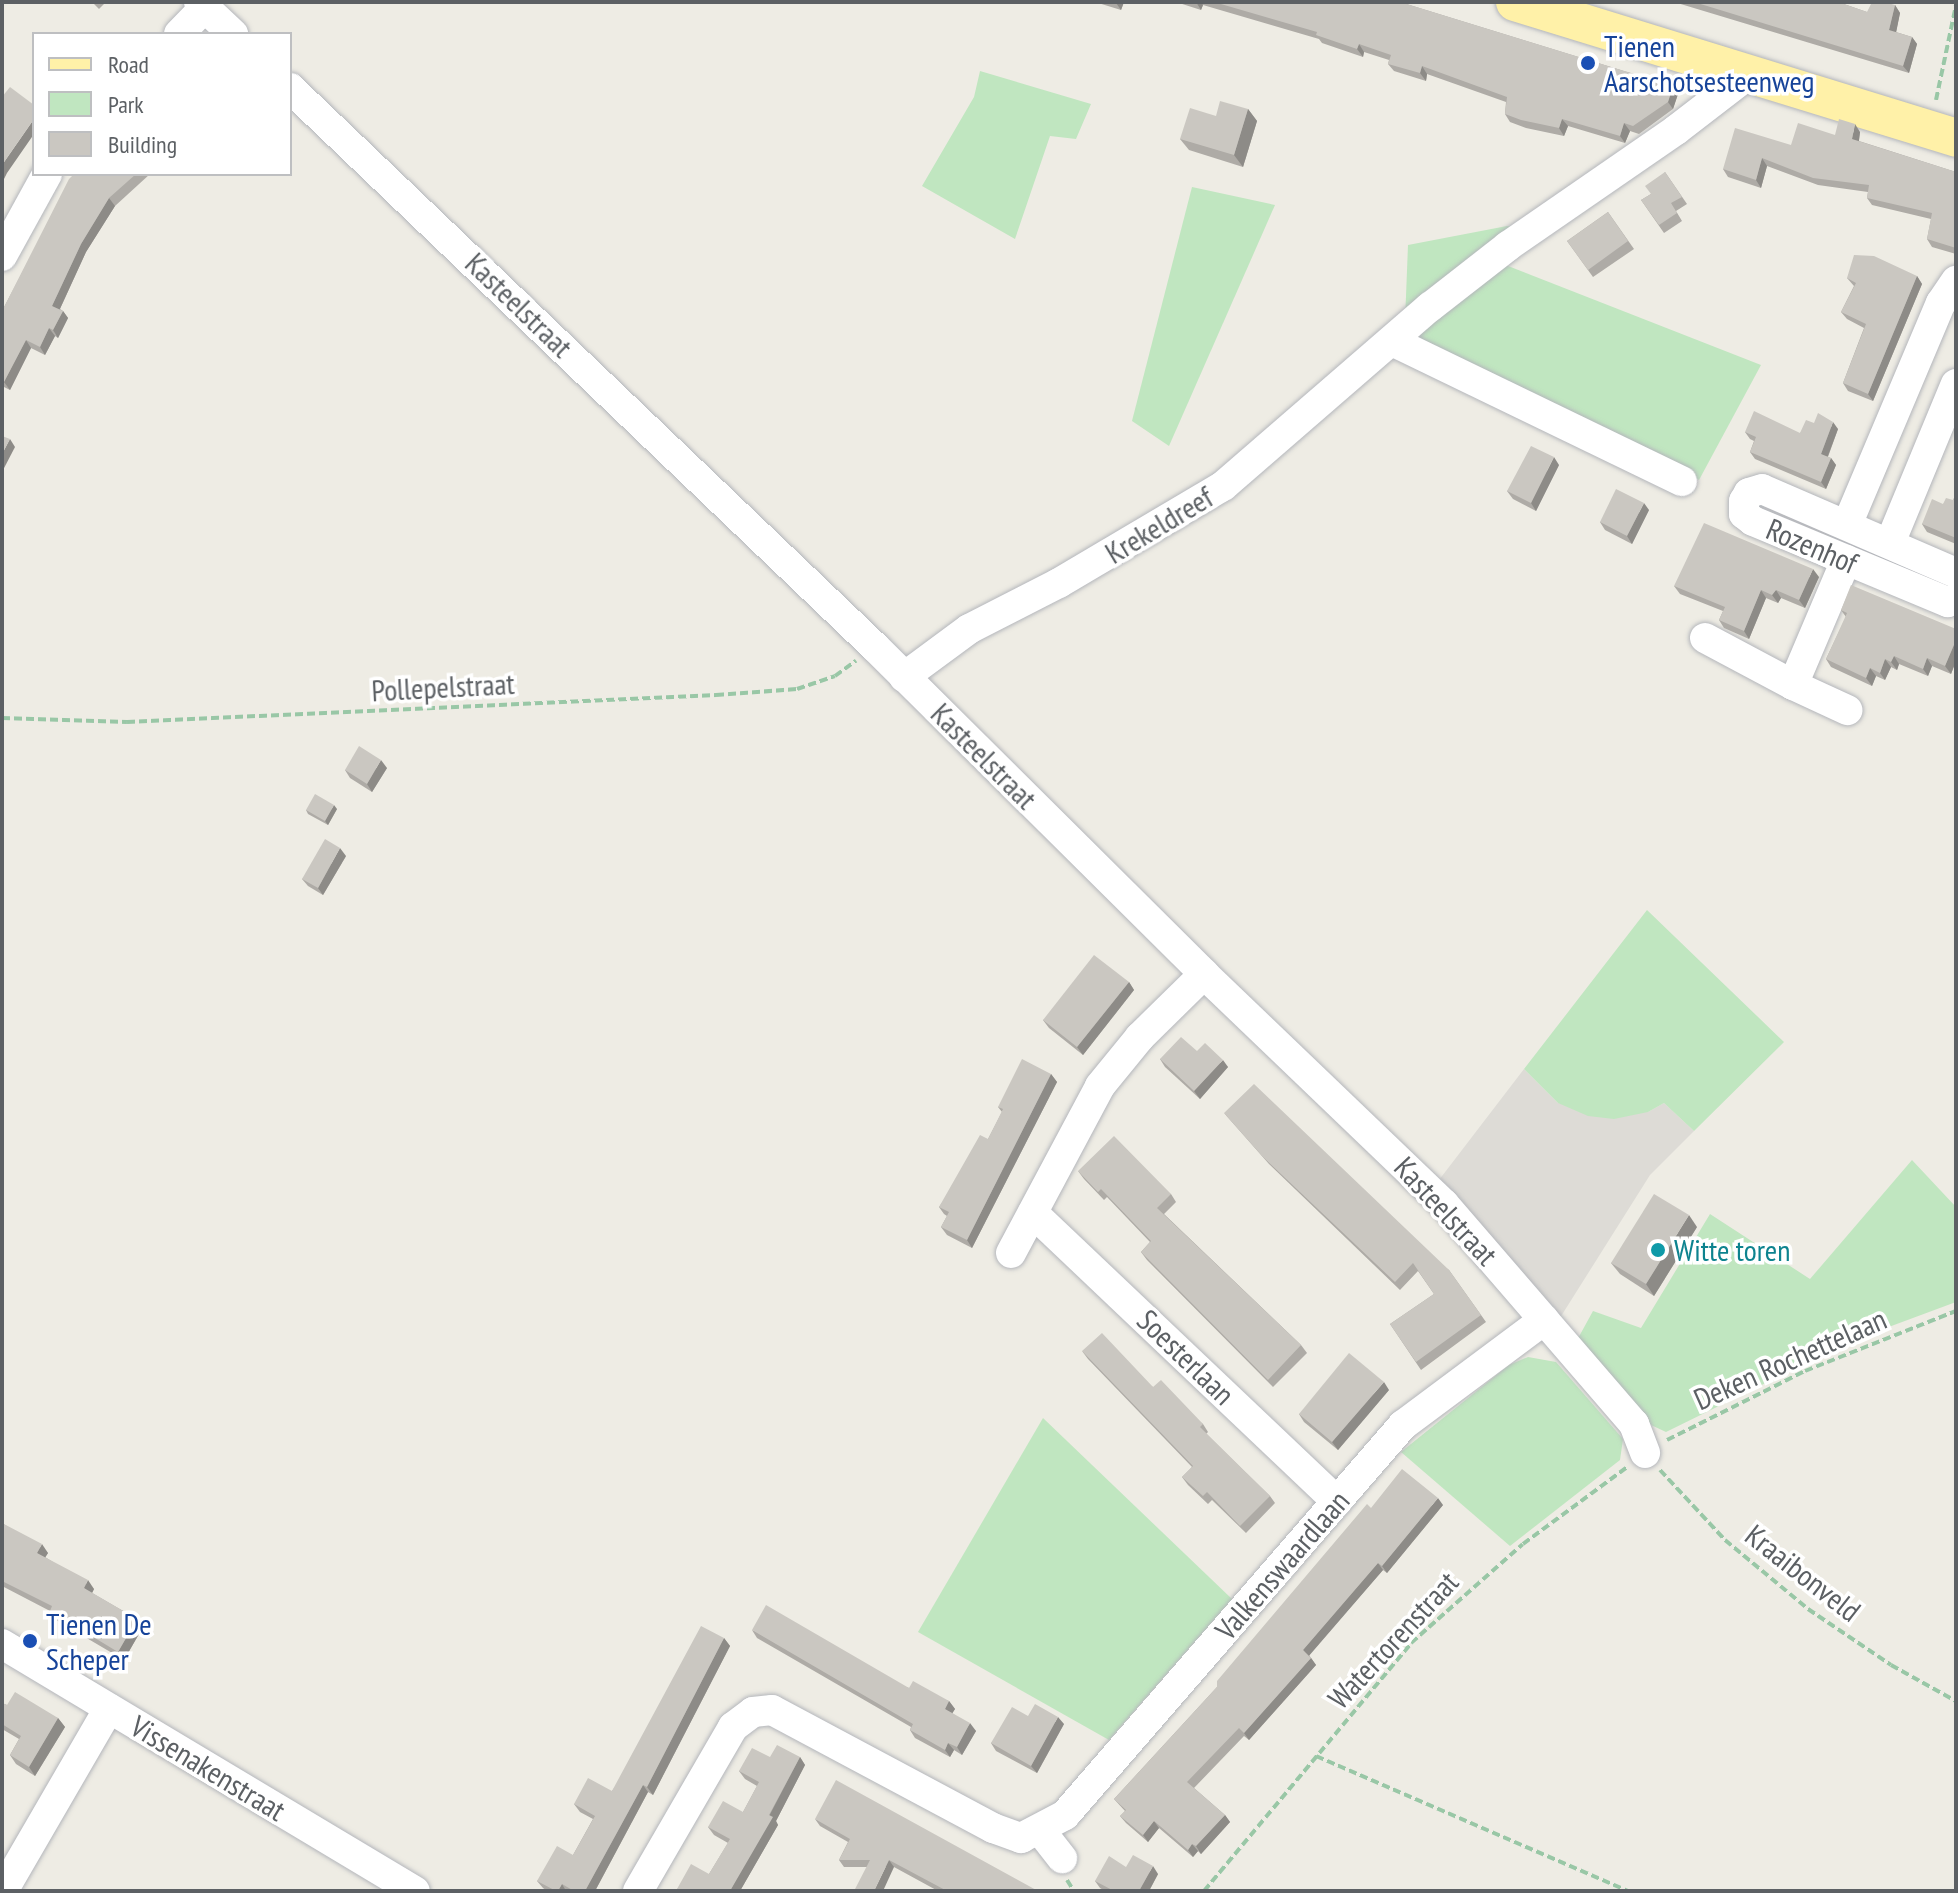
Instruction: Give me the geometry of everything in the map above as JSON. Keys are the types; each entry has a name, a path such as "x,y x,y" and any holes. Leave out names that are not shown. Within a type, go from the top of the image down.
{"main road":[{"path":"1515,2 1941,133"}],"street":[{"path":"181,32 202,5 231,32"},
{"name":"Krekeldreef","path":"904,677 969,629 1059,583 1223,486 1508,246 1664,139 1750,73"},
{"name":"Kasteelstraat","path":"292,90 875,647 1204,974 1444,1204 1634,1424 1645,1453"},
{"path":"2,256 46,176"},
{"name":"Rozenhof","path":"1847,525 1941,303 1956,281"},
{"path":"1392,341 1682,481"},
{"name":"Rozenhof","path":"1890,543 1956,384"},
{"name":"Rozenhof","path":"1956,573 1762,489 1749,493 1744,501 1744,514 1753,521 1948,602 1956,599"},
{"path":"1793,685 1846,560"},
{"path":"1705,638 1847,710"},
{"path":"1011,1253 1100,1086 1140,1037 1204,974"},
{"name":"Soesterlaan","path":"1033,1213 1337,1501"},
{"name":"Valkenswaardlaan","path":"1040,1830 1065,1815 1403,1425 1544,1320"},
{"name":"Vissenakenstraat","path":"2,1644 415,1891"},
{"path":"3,1891 109,1708"},
{"path":"638,1891 733,1727 753,1712 772,1710 993,1828 1021,1838 1040,1830 1062,1858"}],"path":[{"path":"1941,133 1941,82 1956,5"},
{"name":"Pollepelstraat","path":"2,718 127,722 797,689 835,676 875,647"},
{"name":"Deken Rochettelaan","path":"1645,1453 1805,1371 1956,1311"},
{"name":"Kraaibonveld","path":"1645,1453 1725,1540 1808,1609 1891,1665 1956,1701"},
{"name":"Watertorenstraat","path":"1204,1891 1411,1643 1523,1544 1645,1453"},
{"path":"1316,1756 1628,1891"}],"shaded area":[{"path":"1524,1069 1558,1103 1648,1112 1664,1103 1694,1131 1650,1175 1558,1321 1439,1180"}],"green space":[{"path":"980,71 1091,104 1076,139 1050,136 1015,239 922,186 974,97"},
{"path":"1192,187 1275,205 1169,446 1132,421"},
{"path":"1507,226 1518,227 1405,322 1408,245"},
{"path":"1498,262 1761,365 1699,480 1407,340"},
{"path":"1647,910 1784,1042 1694,1131 1664,1103 1648,1112 1614,1119 1588,1116 1558,1103 1524,1069"},
{"path":"1912,1160 1956,1207 1956,1302 1851,1341 1666,1432 1651,1425 1576,1342 1593,1311 1641,1328 1710,1214 1810,1279"},
{"path":"1528,1357 1556,1362 1623,1439 1620,1460 1510,1546 1401,1452 1509,1365"},
{"path":"1043,1418 1232,1599 1109,1740 918,1632"}],"building":[{"path":"1214,2 1400,2 1673,86 1668,102 1633,126 1624,123 1620,136 1562,119 1559,128 1505,114 1507,97 1422,66 1420,73 1388,64 1391,55 1359,44 1357,49 1316,35 1317,32"},
{"path":"1694,2 1838,2 1867,12 1872,2 1884,2 1895,5 1889,30 1912,37 1903,66"},
{"path":"10,87 32,104 32,122 2,165 2,97"},
{"path":"1220,101 1248,109 1234,155 1180,139 1190,108 1216,116"},
{"path":"1839,119 1855,124 1852,139 1956,172 1956,248 1927,239 1932,213 1867,198 1869,185 1813,178 1762,158 1756,180 1723,169 1735,128 1791,145 1798,123 1835,135"},
{"path":"1665,172 1682,197 1671,203 1677,213 1659,225 1641,200 1651,194 1645,186"},
{"path":"72,176 134,176 109,198 81,244 52,306 63,311 53,330 49,328 40,347 26,340 4,382 2,311"},
{"path":"1608,212 1628,241 1588,270 1567,241"},
{"path":"1854,255 1874,256 1917,276 1868,394 1843,383 1866,324 1841,312 1856,283 1847,278"},
{"path":"1754,411 1800,433 1806,420 1814,423 1818,413 1833,422 1821,454 1831,458 1821,482 1750,452 1756,437 1745,432"},
{"path":"2,436 10,439 2,454"},
{"path":"1531,446 1554,457 1531,503 1507,491"},
{"path":"1616,489 1644,503 1627,536 1600,522"},
{"path":"1956,494 1956,538 1922,524 1932,499 1943,504 1946,498 1953,500"},
{"path":"1704,523 1813,569 1799,600 1776,590 1772,595 1761,590 1744,631 1719,620 1725,607 1674,586"},
{"path":"1851,585 1956,629 1956,640 1945,666 1927,658 1923,669 1894,656 1891,662 1885,659 1880,673 1870,668 1866,678 1826,659 1847,613 1841,610"},
{"path":"359,746 381,760 367,784 345,770"},
{"path":"315,794 334,805 325,821 306,810"},
{"path":"325,839 340,848 318,888 302,879"},
{"path":"1094,955 1129,982 1077,1047 1043,1020"},
{"path":"1181,1037 1197,1051 1205,1043 1223,1060 1194,1091 1160,1059"},
{"path":"1022,1059 1051,1074 967,1240 941,1227 949,1212 939,1207 980,1135 988,1139 1003,1109 998,1107"},
{"path":"1254,1084 1449,1270 1481,1315 1416,1362 1390,1324 1434,1294 1413,1263 1395,1282 1263,1157 1224,1113"},
{"path":"1114,1136 1171,1194 1157,1208 1301,1345 1268,1380 1141,1252 1151,1241 1101,1189 1098,1192 1078,1171"},
{"name":"Witte toren","path":"1654,1194 1689,1215 1646,1284 1611,1263"},
{"path":"1102,1333 1153,1387 1161,1380 1203,1424 1200,1427 1270,1496 1240,1526 1207,1492 1203,1496 1182,1477 1193,1466 1082,1351"},
{"path":"1349,1353 1384,1382 1332,1442 1299,1414"},
{"path":"1402,1469 1438,1498 1382,1566 1378,1563 1303,1650 1311,1658 1244,1733 1239,1728 1187,1782 1225,1815 1196,1846 1192,1844 1188,1850 1154,1821 1143,1835 1120,1816 1126,1810 1114,1799 1217,1687 1217,1681 1367,1504 1371,1508"},
{"path":"2,1523 42,1544 37,1553 88,1580 84,1588 137,1619 118,1652 50,1611 52,1606 2,1581"},
{"path":"766,1605 909,1688 913,1681 949,1701 945,1709 970,1723 957,1747 948,1743 945,1750 910,1730 913,1724 752,1630"},
{"path":"701,1626 724,1638 647,1787 643,1785 585,1891 574,1891 562,1884 556,1891 537,1881 557,1846 573,1855 595,1816 574,1804 588,1778 612,1791"},
{"path":"15,1692 58,1718 29,1767 10,1755 21,1736 2,1724 2,1703 7,1705"},
{"path":"1035,1704 1058,1717 1031,1766 991,1743 1012,1707 1028,1716"},
{"path":"777,1745 800,1757 769,1815 773,1817 730,1891 677,1889 691,1864 709,1874 730,1839 708,1827 723,1801 743,1812 759,1782 739,1771 752,1748 770,1757"},
{"path":"836,1780 1038,1891 947,1891 889,1860 874,1891 854,1891 870,1860 839,1860 850,1839 815,1819"},
{"path":"1133,1855 1153,1866 1139,1891 1114,1891 1095,1881 1109,1856 1126,1867"}],"place":[{"name":"Tienen Aarschotsesteenweg","path":"1588,63"},
{"name":"Witte toren","path":"1658,1250"},
{"name":"Tienen De Scheper","path":"30,1641"}]}
